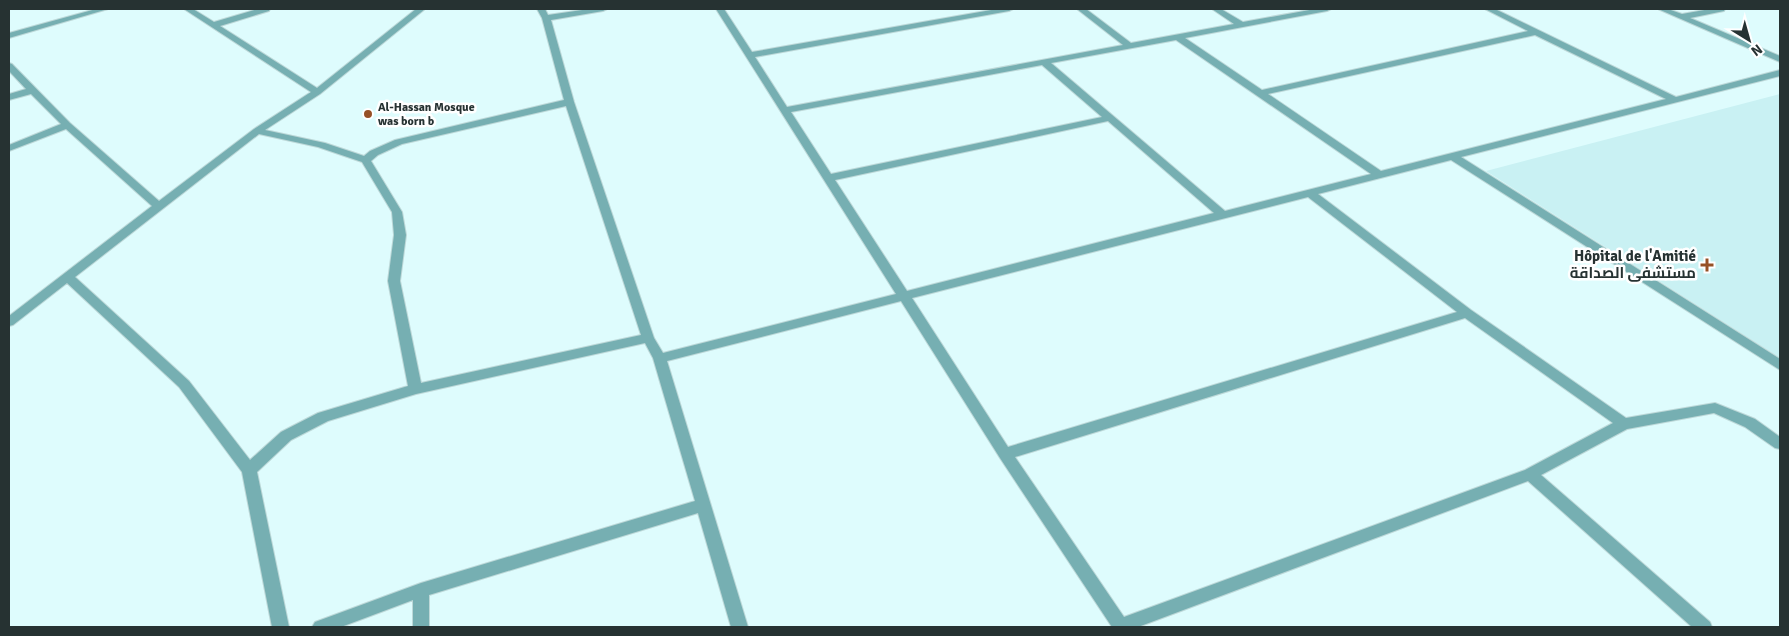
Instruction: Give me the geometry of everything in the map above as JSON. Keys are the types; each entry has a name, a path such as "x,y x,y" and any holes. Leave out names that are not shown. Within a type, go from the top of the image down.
{"street":[{"path":"9,36 104,9"},
{"path":"188,9 317,92"},
{"path":"214,25 266,9"},
{"path":"403,9 418,12"},
{"path":"603,9 544,13 569,102 648,338 660,358 740,627"},
{"path":"720,9 1005,454 1121,627 1530,474 1624,424 1715,408 1750,423 1780,444"},
{"path":"749,55 1009,9"},
{"path":"1081,9 1130,46"},
{"path":"1216,9 1242,25"},
{"path":"785,110 1327,9"},
{"path":"1489,9 1675,100"},
{"path":"1662,9 1780,59"},
{"path":"1681,17 1721,9"},
{"path":"9,322 257,131 317,92 418,12"},
{"path":"1261,93 1537,32"},
{"path":"1178,37 1380,175"},
{"path":"1044,62 1223,215"},
{"path":"9,66 67,125 160,207"},
{"path":"660,358 1780,73"},
{"path":"9,97 33,90"},
{"path":"366,160 374,153 399,142 569,102"},
{"path":"828,178 1110,118"},
{"path":"9,148 67,125"},
{"path":"257,131 320,145 366,160 397,212 400,235 394,281 415,389"},
{"path":"1454,157 1780,365"},
{"path":"1309,192 1466,313 1624,424"},
{"path":"68,277 184,384 249,470 280,627"},
{"path":"1005,454 1466,313"},
{"path":"249,470 286,436 323,417 415,389 648,338"},
{"path":"1530,474 1704,627"},
{"path":"321,627 421,590 703,505"},
{"path":"421,590 421,627"}],"shaded area":[{"name":"Hôpital de l'Amitié مستشفى الصداقة","path":"1780,94 1780,358 1486,171"}],"place":[{"name":"Al-Hassan Mosque was born b","path":"368,114"},
{"name":"Hôpital de l'Amitié مستشفى الصداقة","path":"1707,265"}]}
